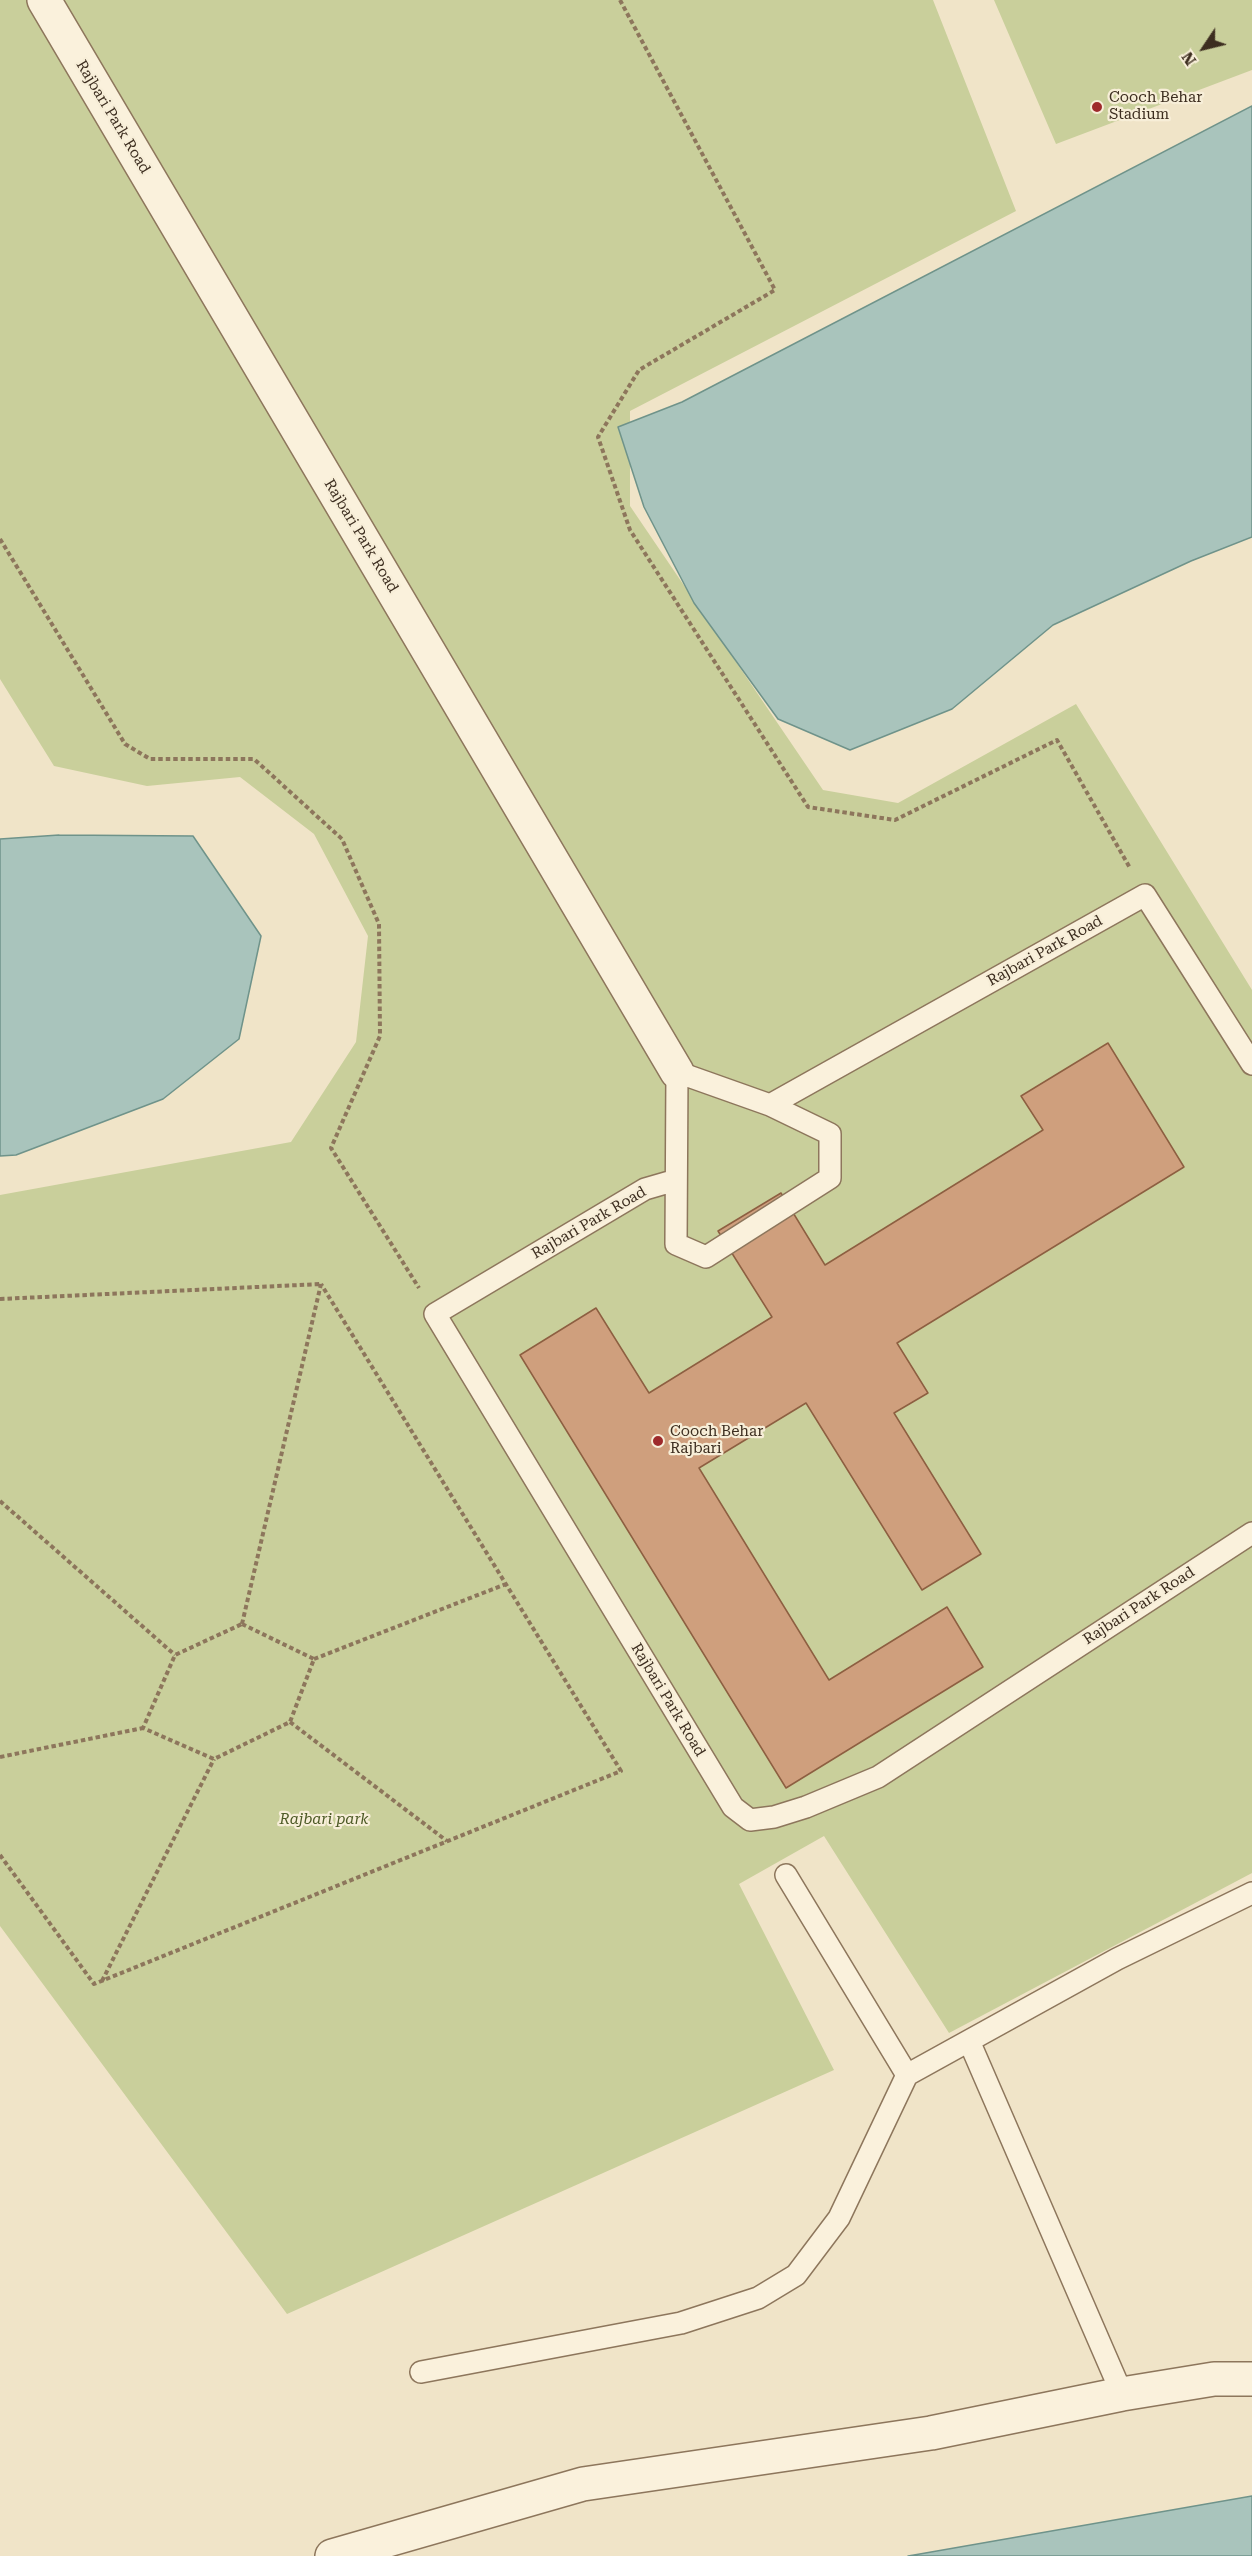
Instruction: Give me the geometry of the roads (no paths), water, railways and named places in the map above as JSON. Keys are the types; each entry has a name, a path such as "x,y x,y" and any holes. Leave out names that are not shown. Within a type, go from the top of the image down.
{"street":[{"name":"Rajbari Park Road","path":"44,0 677,1072"},
{"path":"332,2556 583,2484 931,2433 1122,2394 1214,2379 1252,2379"}],"lane":[{"name":"Rajbari Park Road","path":"770,1105 1145,895 1252,1064"},
{"path":"677,1072 770,1105 830,1134 830,1178 706,1257 676,1244 677,1072"},
{"name":"Rajbari Park Road","path":"676,1180 645,1189 435,1314 733,1807 750,1820 806,1807 879,1777 1252,1533"},
{"path":"786,1875 908,2075"},
{"path":"421,2372 681,2323 758,2298 796,2275 839,2218 908,2075 1117,1959 1252,1893"},
{"path":"969,2041 1122,2394"}],"water":[{"path":"1252,106 1252,537 1191,561 1053,625 952,709 850,750 778,719 694,603 644,507 618,427 682,402"},
{"path":"59,835 193,836 261,936 239,1039 163,1099 16,1155 0,1156 0,839"},
{"path":"1252,2496 1252,2556 908,2556 914,2555"}],"place":[{"name":"Cooch Behar Stadium","path":"1097,107"},
{"name":"Cooch Behar Rajbari","path":"658,1441"}],"park label":[{"name":"Rajbari park","path":"324,1820"}]}
